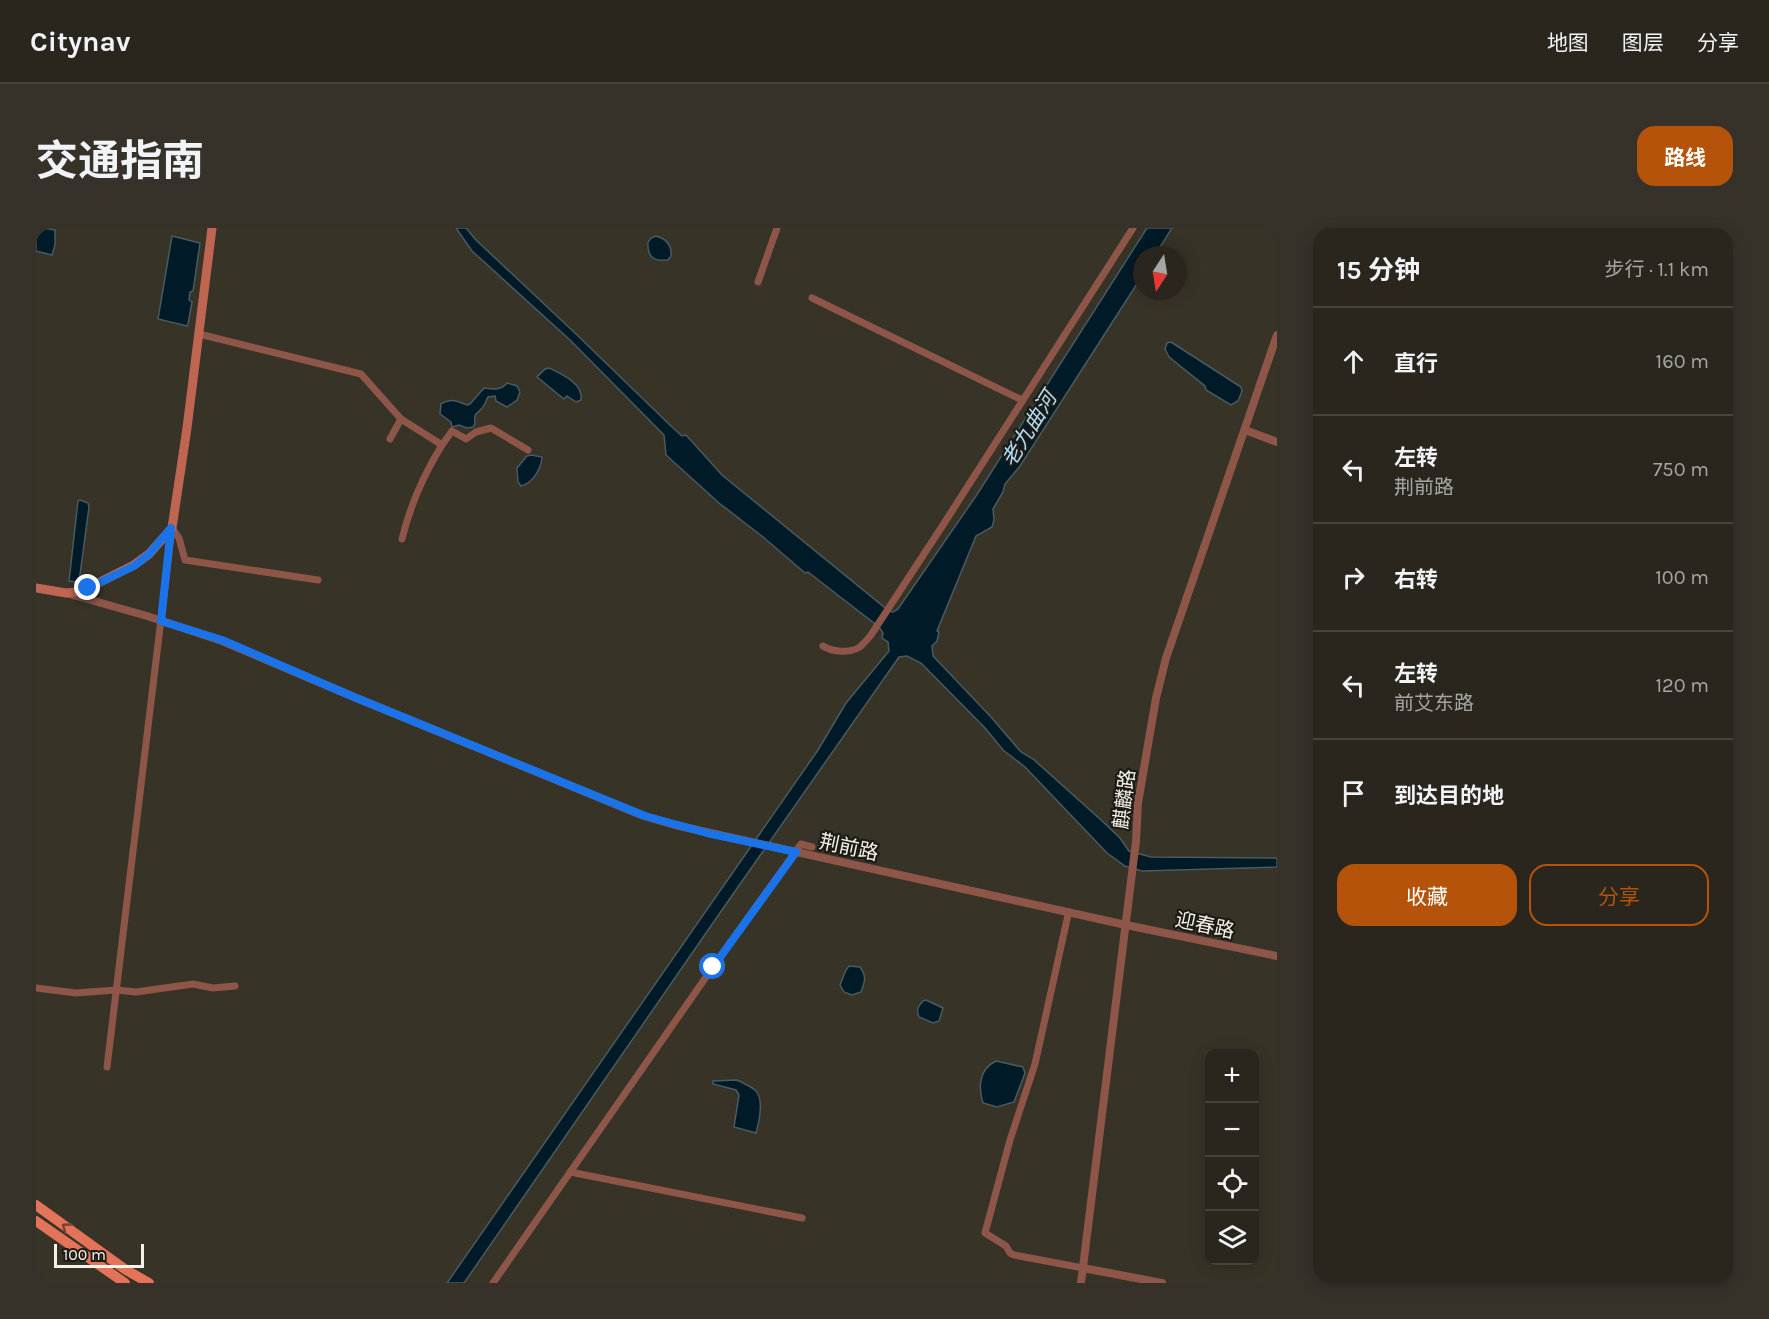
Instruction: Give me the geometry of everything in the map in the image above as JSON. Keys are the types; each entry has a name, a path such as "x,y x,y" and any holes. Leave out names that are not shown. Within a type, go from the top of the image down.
{"main road":[{"path":"36,588 66,593 88,588 134,566 149,554 171,528 186,437 212,228"},
{"path":"36,1205 126,1270 149,1283"},
{"path":"36,1221 125,1283"}],"street":[{"path":"758,282 777,228"},
{"path":"823,646 828,650 853,651 860,648 875,628 1133,228"},
{"path":"812,298 1022,400"},
{"path":"199,334 361,374 401,419 442,446"},
{"name":"麒麟路","path":"1081,1283 1136,845 1138,803 1156,698 1166,658 1277,335"},
{"path":"390,439 401,419"},
{"path":"402,539 407,519 424,477 452,431 466,439 476,432 491,428 528,450"},
{"path":"1245,430 1277,442"},
{"path":"171,528 179,538 185,560 318,580"},
{"path":"107,1067 171,528"},
{"name":"荆前路","path":"66,593 222,640 645,816 707,833 1126,925"},
{"path":"493,1283 801,844 812,847"},
{"path":"1068,915 1035,1064 1010,1140 986,1233 1006,1246 1014,1255 1162,1283"},
{"name":"迎春路","path":"1126,925 1277,956"},
{"path":"36,988 76,993 116,990 136,992 193,984 213,988 235,986"},
{"path":"570,1172 802,1218"}],"water":[{"path":"42,228 55,230 52,255 36,251 36,232"},
{"name":"老九曲河","path":"456,228 466,228 672,427 682,436 686,435 722,475 893,612 898,609 976,496 1133,250 1133,290 1020,466 1005,484 993,509 992,527 976,536 937,631 939,632 937,641 932,646 933,656 1021,752 1033,759 1100,819 1120,838 1129,851 1151,857 1277,858 1277,867 1142,871 1125,866 1107,853 1025,767 1003,750 985,728 921,663 907,656 899,657 464,1283 447,1283 818,750 846,703 889,651 888,642 882,638 883,633 879,627 808,572 805,573 719,503 666,455 664,435 570,340 472,251"},
{"path":"1147,228 1172,228 1161,246 1136,246"},
{"path":"172,236 200,243 193,291 190,292 189,300 192,302 187,326 158,319"},
{"path":"656,236 670,246 671,256 668,260 655,259 650,254 648,242"},
{"path":"1171,342 1241,387 1242,391 1238,401 1231,405 1206,390 1205,386 1169,357 1165,349 1167,343"},
{"path":"549,368 576,384 581,400 576,402 567,396 564,399 537,377"},
{"path":"507,383 517,386 520,392 517,400 507,407 496,401 495,396 488,397 476,414 473,427 467,428 459,425 452,427 451,422 440,414 441,404 445,402 454,401 467,405 484,388 499,388"},
{"path":"527,456 542,457 540,466 533,479 521,486 518,482 517,468"},
{"path":"78,501 88,503 89,507 79,582 69,581"},
{"path":"849,966 860,967 864,976 861,992 852,995 844,992 840,985"},
{"path":"926,1000 943,1008 939,1021 933,1023 919,1017 919,1006"},
{"path":"996,1061 1023,1067 1025,1073 1014,1102 997,1107 983,1103 980,1085 986,1069"},
{"path":"737,1080 755,1090 760,1099 759,1123 756,1133 734,1127 739,1095 736,1090 713,1084 713,1081"}],"route":[{"path":"88,588 134,566 149,554 171,528 161,621 222,640 354,697 645,816 707,833 796,852 713,967"}]}
